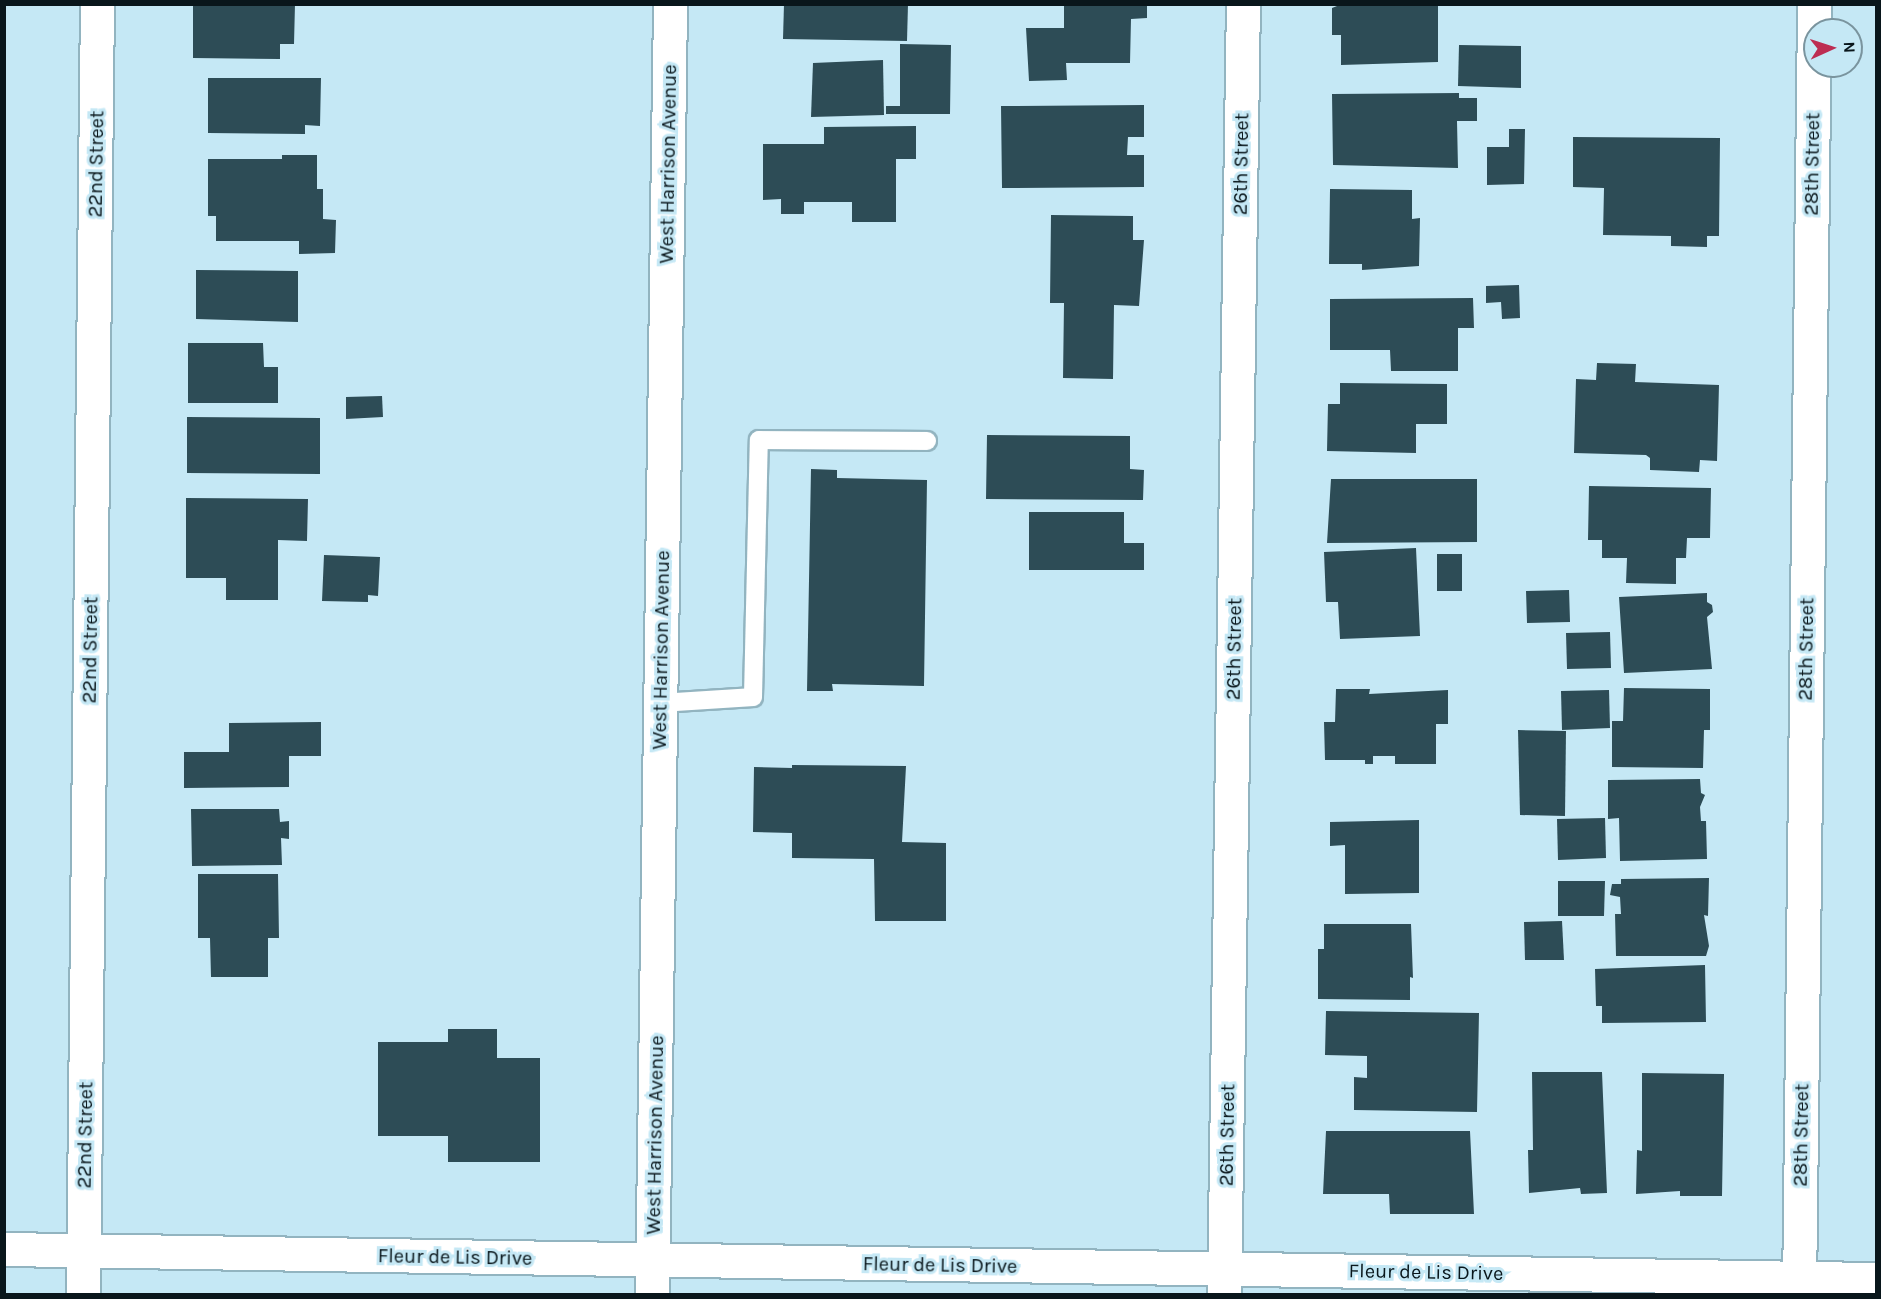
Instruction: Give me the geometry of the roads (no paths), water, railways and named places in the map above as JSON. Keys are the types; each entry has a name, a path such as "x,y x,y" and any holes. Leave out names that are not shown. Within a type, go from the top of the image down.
{"street":[{"name":"22nd Street","path":"83,1294 97,4"},
{"name":"West Harrison Avenue","path":"652,1294 670,4"},
{"name":"26th Street","path":"1225,1282 1243,4"},
{"name":"28th Street","path":"1799,1286 1814,4"},
{"name":"Fleur de Lis Drive","path":"4,1249 653,1262 1225,1282 1799,1286 1876,1279"}],"lane":[{"path":"661,703 753,697 759,440 927,441"}]}
